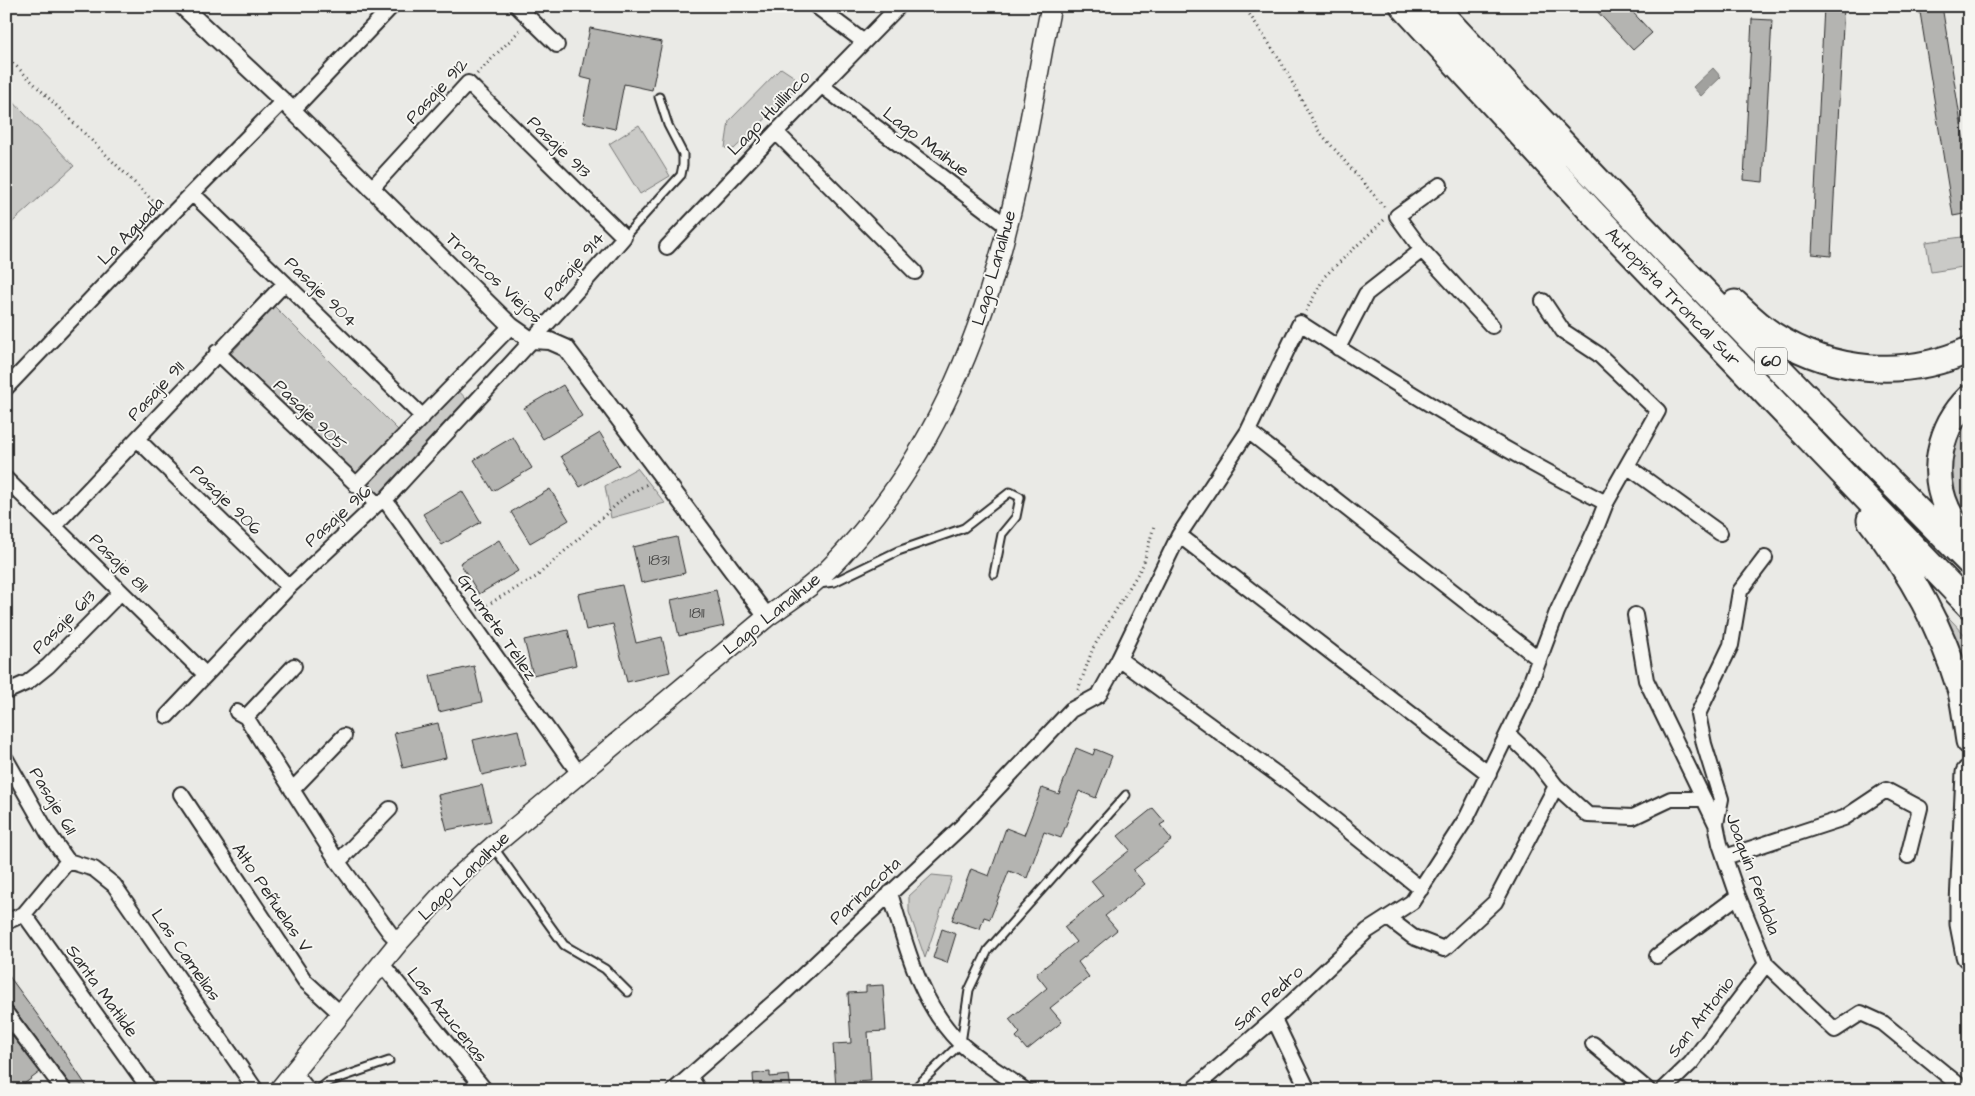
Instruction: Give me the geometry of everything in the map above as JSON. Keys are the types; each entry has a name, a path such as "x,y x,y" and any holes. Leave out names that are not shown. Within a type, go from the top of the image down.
{"highway":[{"name":"Autopista Troncal Sur","path":"1403,6 1592,212 1969,605"},
{"name":"Autopista Troncal Sur","path":"1434,6 1712,302 1969,562"},
{"path":"1575,158 1754,321 1791,346 1832,362 1872,368 1910,367 1928,364 1967,351"},
{"path":"1969,398 1955,414 1948,426 1943,440 1938,468 1939,482 1947,509 1969,546"},
{"path":"1798,428 1874,525 1917,588 1942,637 1960,691 1969,742"},
{"path":"1969,773 1963,904 1963,924 1969,955"}],"main road":[{"name":"Lago Lanalhue","path":"279,1090 381,963 458,877 492,846 580,775 767,617 810,586 833,564 875,516 912,463 929,434 982,316 1008,227 1051,6"}],"street":[{"name":"Troncos Viejos","path":"182,6 288,106 511,326 531,340 550,341 566,348 767,617"},
{"path":"517,6 557,45"},
{"path":"816,6 864,42"},
{"name":"Lago Huillinco","path":"667,247 899,6"},
{"name":"La Aguada","path":"6,388 169,217 288,106 387,8"},
{"name":"Pasaje 912","path":"371,189 468,83"},
{"name":"Pasaje 913","path":"468,83 624,236"},
{"name":"Lago Maihue","path":"822,86 1008,227"},
{"path":"776,132 915,272"},
{"path":"1440,185 1397,216 1422,250 1492,326"},
{"name":"Pasaje 904","path":"193,194 423,416"},
{"name":"Pasaje 914","path":"531,340 557,314 624,236"},
{"path":"1338,348 1366,294 1422,250"},
{"name":"Pasaje 911","path":"55,525 217,352 285,283"},
{"name":"San Pedro","path":"1192,1090 1274,1019 1367,931 1412,902 1421,889 1467,817 1524,700 1557,612 1606,503 1658,411 1598,354 1563,331 1543,301"},
{"path":"1300,323 1508,451 1606,503"},
{"name":"Parinacota","path":"674,1090 782,995 962,826 1071,710 1099,695 1119,659 1179,535 1248,431 1300,323"},
{"name":"Pasaje 916","path":"356,485 511,326"},
{"name":"Pasaje 916","path":"167,716 289,587 381,502 531,340"},
{"name":"Pasaje 905","path":"217,352 356,485 381,502"},
{"path":"1248,431 1539,659"},
{"name":"Pasaje 906","path":"137,439 289,587"},
{"path":"1627,466 1720,533"},
{"name":"Pasaje 811","path":"6,479 205,674"},
{"name":"Grumete Téllez","path":"381,502 467,617 580,775"},
{"path":"1179,535 1488,774"},
{"path":"1716,824 1721,799 1704,744 1698,714 1731,646 1740,591 1765,558"},
{"name":"Pasaje 613","path":"6,692 28,682 48,666 121,592"},
{"name":"Joaquín Péndola","path":"1635,615 1646,680 1716,824 1738,896 1766,964 1835,1030 1861,1013 1883,1023 1965,1090"},
{"path":"1119,659 1289,783 1421,889"},
{"path":"294,666 241,715 338,862 390,934 399,942"},
{"path":"1508,734 1539,764 1556,786 1588,815 1633,817 1671,799 1703,799"},
{"path":"292,790 344,736"},
{"name":"Pasaje 611","path":"6,759 48,833 68,861"},
{"path":"1388,918 1413,937 1444,950 1495,902 1556,786"},
{"path":"1725,857 1844,818 1886,790 1920,808 1908,856"},
{"name":"Alto Peñuelas V","path":"181,794 305,981 341,1014"},
{"path":"338,862 390,809"},
{"path":"6,922 24,914 68,861"},
{"name":"Las Camelias","path":"68,861 94,869 114,885 256,1090"},
{"path":"890,893 913,970 935,1011 960,1043 1025,1090"},
{"path":"1657,956 1738,896"},
{"name":"Santa Matilde","path":"24,914 150,1090"},
{"name":"Las Azucenas","path":"381,963 484,1090"},
{"name":"San Antonio","path":"1663,1090 1691,1063 1766,964"},
{"path":"6,1013 64,1090"},
{"path":"1274,1019 1308,1090"},
{"path":"1593,1044 1648,1090"},
{"path":"294,1072 308,1090"},
{"path":"690,1076 698,1090"}],"lane":[{"path":"624,236 681,174 683,154 668,125 658,97"},
{"path":"810,586 834,582 898,550 964,528 1010,492 1020,497 1016,517 1002,534 994,574"},
{"path":"913,1090 960,1043 969,990 988,950 1126,795"},
{"path":"492,846 564,945 605,969 628,992"},
{"path":"318,1090 328,1082 388,1060"}],"path":[{"path":"1244,6 1280,60 1318,130 1391,214 1325,276 1300,323"},
{"name":"Pasaje 912","path":"468,83 530,19"},
{"path":"6,56 169,217"},
{"path":"467,617 536,576 626,496 662,476"},
{"path":"1071,710 1093,648 1143,565 1154,526"}],"shaded area":[{"path":"781,68 796,78 799,87 734,149 725,148 729,121"},
{"path":"1713,68 1721,77 1701,96 1693,87"},
{"path":"6,94 74,166 6,228"},
{"path":"639,125 670,176 640,194 609,144"},
{"path":"1969,236 1969,266 1931,272 1926,242"},
{"path":"274,306 399,431 356,477 230,355"},
{"path":"457,389 468,401 378,495 367,485"},
{"path":"1969,413 1969,524 1956,502 1951,459 1962,420"},
{"path":"637,468 665,503 611,518 605,486"},
{"path":"1932,600 1969,639 1969,694"},
{"path":"932,875 952,877 925,958 909,912 909,896"}],"building":[{"path":"1592,6 1627,6 1652,33 1633,50"},
{"path":"1824,6 1844,6 1831,256 1812,254"},
{"path":"1919,6 1942,6 1969,173 1969,213 1953,216"},
{"path":"1752,19 1772,20 1763,182 1744,180"},
{"path":"590,28 662,42 652,90 624,84 615,129 583,122 592,80 580,77"},
{"path":"563,385 582,416 543,439 524,408"},
{"path":"600,433 619,465 580,487 561,456"},
{"path":"513,437 532,468 493,491 474,460"},
{"path":"550,489 569,520 530,543 511,512"},
{"path":"462,491 481,522 442,545 423,514"},
{"path":"677,537 685,573 641,583 633,547"},
{"path":"499,540 518,571 479,594 460,563"},
{"path":"622,585 636,643 662,637 670,672 627,682 613,624 586,630 578,594"},
{"path":"716,590 724,626 679,636 671,600"},
{"path":"568,630 576,665 533,675 524,640"},
{"path":"474,666 482,702 439,712 430,676"},
{"path":"438,723 446,758 403,768 394,733"},
{"path":"518,730 526,765 482,775 473,740"},
{"path":"1076,748 1093,755 1095,749 1112,756 1096,798 1079,791 1061,838 1044,832 1027,878 1009,871 990,919 984,917 980,929 952,920 971,869 989,876 1006,828 1024,835 1042,788 1059,794"},
{"path":"482,785 491,821 447,830 438,795"},
{"path":"1153,808 1165,822 1160,825 1172,840 1133,870 1145,884 1105,916 1117,930 1078,962 1089,977 1050,1008 1062,1022 1027,1050 1016,1037 1020,1033 1009,1019 1047,988 1036,974 1076,942 1064,927 1103,896 1091,881 1130,850 1118,836"},
{"path":"942,929 956,934 947,963 933,958"},
{"path":"6,972 58,1043 89,1090 73,1090 13,1008 6,1004"},
{"path":"883,985 886,1031 868,1032 871,1081 853,1082 854,1088 836,1089 833,1044 851,1043 848,993 866,992 866,986"},
{"path":"6,1028 40,1072 16,1090 6,1090"},
{"path":"770,1072 770,1077 789,1075 791,1090 754,1090 753,1074"}]}
